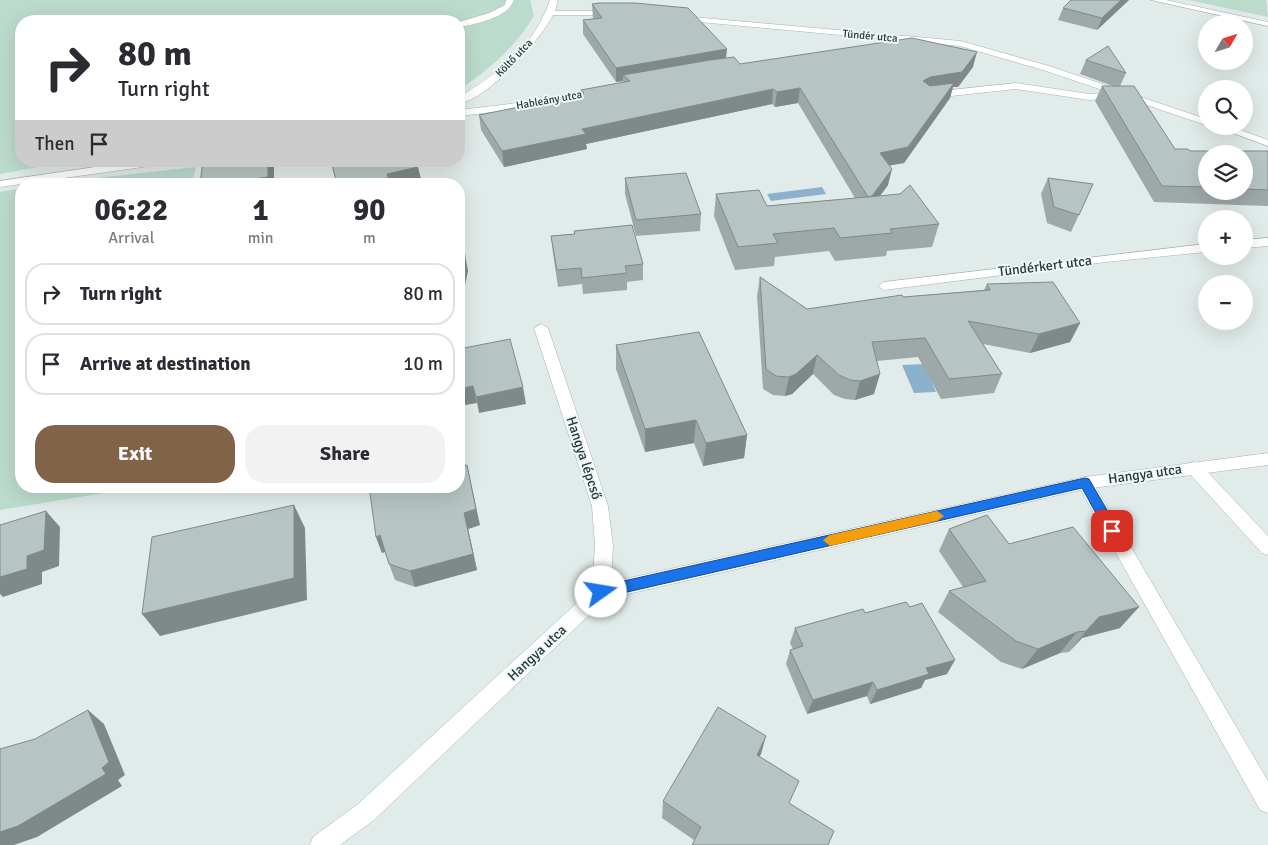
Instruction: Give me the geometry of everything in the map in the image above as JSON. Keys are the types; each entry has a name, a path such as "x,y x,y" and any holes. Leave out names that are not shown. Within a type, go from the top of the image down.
{"street":[{"path":"465,23 492,15 508,6 510,0"},
{"name":"Költő utca","path":"465,98 486,86 512,63 552,13 554,0"},
{"path":"1155,0 1268,24"},
{"path":"552,13 626,13"},
{"name":"Tündér utca","path":"673,17 961,44 990,50 1198,119"},
{"path":"904,48 935,43"},
{"path":"926,96 1016,86 1089,97 1110,97 1124,94"},
{"name":"Hableány utca","path":"465,112 510,107 611,89"},
{"path":"1245,135 1268,143"},
{"path":"35,178 116,167"},
{"path":"0,184 15,181"},
{"path":"1253,243 1268,242"},
{"name":"Tündérkert utca","path":"884,286 1106,258 1198,249"},
{"name":"Hangya lépcső","path":"541,328 600,506 604,545 601,592"},
{"name":"Hangya utca","path":"321,845 366,812 601,592 1085,482 1268,459"},
{"path":"1194,468 1268,548"},
{"path":"1085,482 1268,802"}],"green space":[{"path":"0,0 530,0 534,16 527,27 501,57 465,86 465,15 15,15 15,167 38,167 0,174"},
{"path":"1189,0 1266,0 1268,17"},
{"path":"196,167 193,178 97,178"},
{"path":"15,189 15,493 104,493 0,510 0,192"}],"water":[{"path":"822,187 826,194 771,201 767,194"},
{"path":"924,364 936,392 914,393 902,365"}],"building":[{"path":"1071,0 1121,0 1102,18 1063,8"},
{"path":"635,3 688,8 727,49 616,68 583,20 602,18 592,4"},
{"path":"912,38 977,52 962,72 930,77 923,81 930,86 954,83 908,147 880,153 892,169 872,196 868,197 800,88 777,92 773,89 582,129 586,134 502,151 479,115 575,96 584,93 581,90 630,81 623,75 734,57 740,64"},
{"path":"1108,46 1126,73 1086,60"},
{"path":"1102,86 1134,86 1175,149 1198,151 1198,187 1162,186"},
{"path":"1253,151 1268,151 1268,190 1253,189"},
{"path":"202,167 268,167 268,177 201,178"},
{"path":"333,167 418,167 387,174 388,178 335,178"},
{"path":"686,173 701,214 636,220 625,178"},
{"path":"1048,178 1093,184 1079,215 1054,207"},
{"path":"910,185 939,224 890,229 892,233 840,238 834,228 773,234 778,243 738,247 716,194 759,190 767,206 900,194"},
{"path":"632,225 643,264 625,266 627,273 582,278 581,268 557,270 551,236 575,234 574,231"},
{"path":"760,277 807,309 902,295 903,297 990,290 987,284 1053,282 1080,323 1039,334 968,321 1002,374 949,379 925,338 872,342 880,374 860,381 850,380 839,375 817,355 796,374 789,377 776,376 766,369"},
{"path":"699,332 747,435 706,443 696,420 645,429 616,345"},
{"path":"510,339 523,387 476,397 473,386 465,388 465,348"},
{"path":"467,465 476,509 464,513 473,554 410,571 389,564 380,535 376,537 370,493 465,493 465,466"},
{"path":"294,505 294,578 142,614 152,537"},
{"path":"46,511 44,550 27,556 27,569 0,577 0,525"},
{"path":"987,515 1009,544 1073,527 1139,607 1099,617 1086,631 1077,632 1038,649 1016,641 949,591 986,581 949,529"},
{"path":"906,602 910,607 922,603 955,660 926,668 929,674 877,690 873,682 813,700 790,650 803,646 795,628 863,609 865,613"},
{"path":"718,707 766,736 757,755 799,781 789,803 834,831 828,845 692,845 701,827 663,801"},
{"path":"88,710 109,762 102,768 106,774 18,826 0,832 0,749 35,739"}],"slow traffic":[{"path":"830,540 937,516"}],"route":[{"path":"601,592 1085,482 1112,531"}]}
